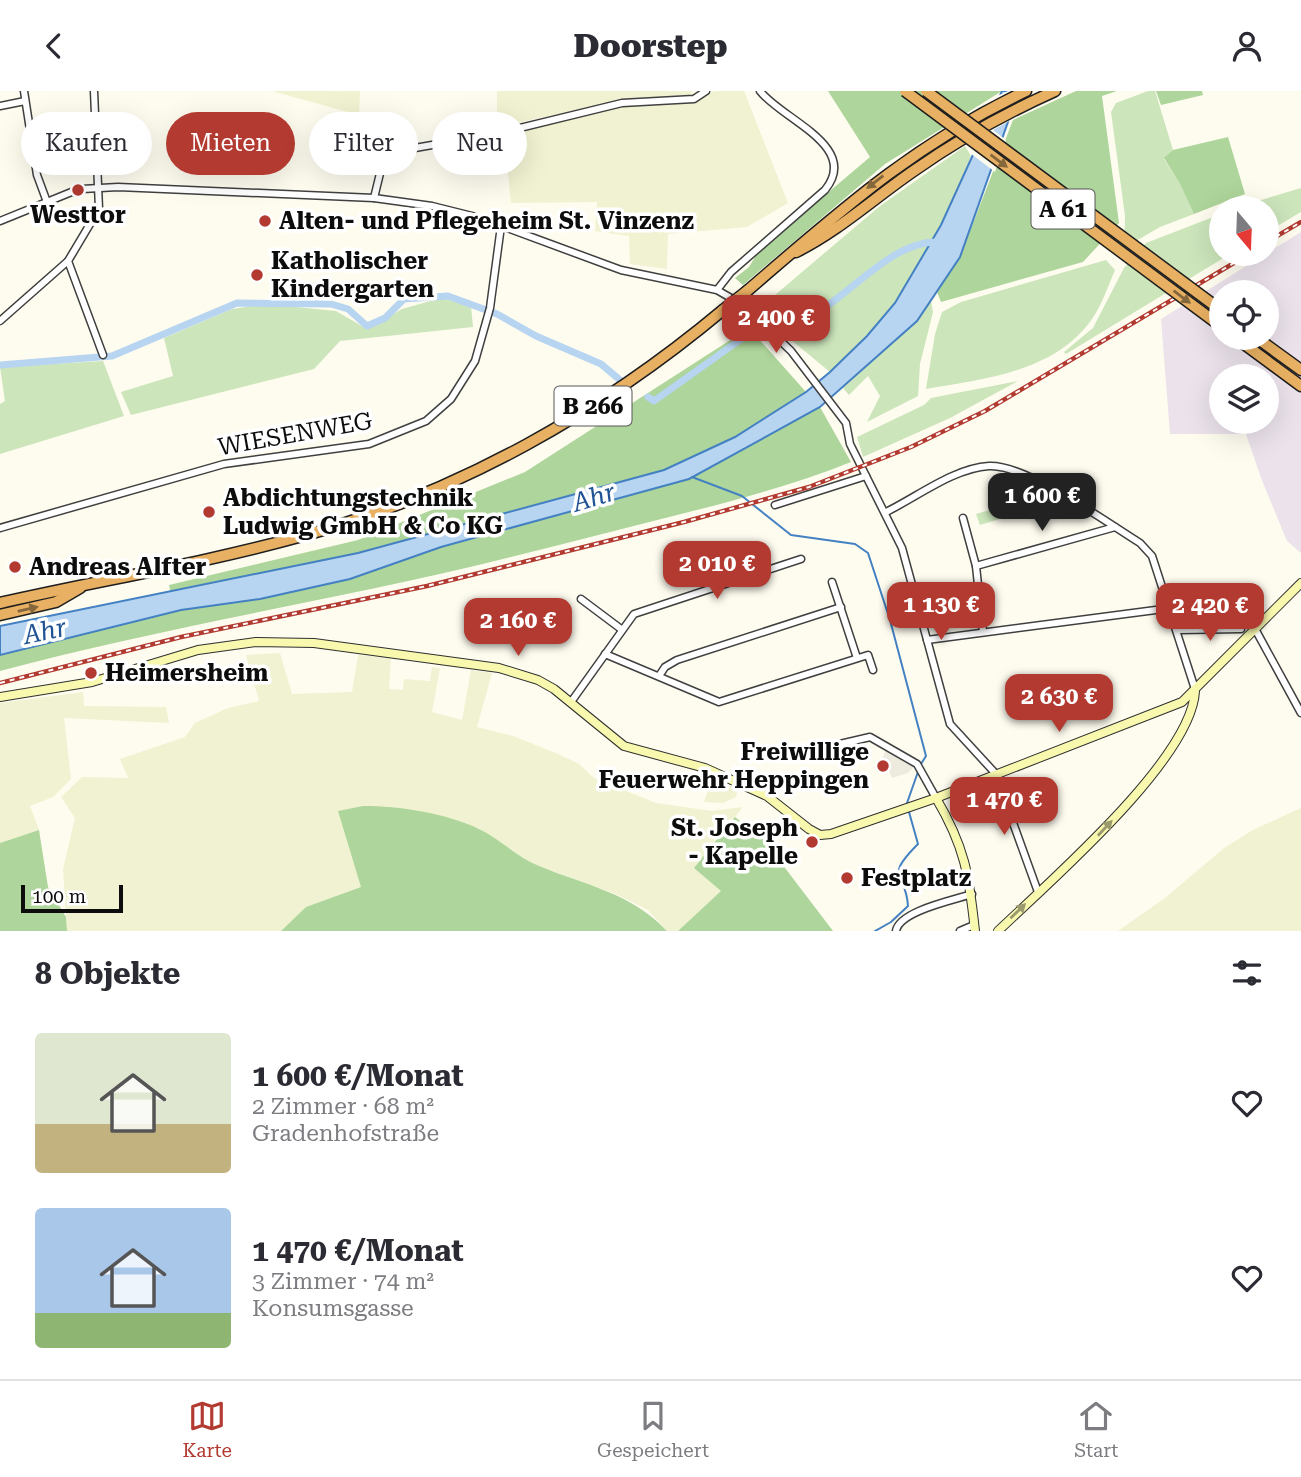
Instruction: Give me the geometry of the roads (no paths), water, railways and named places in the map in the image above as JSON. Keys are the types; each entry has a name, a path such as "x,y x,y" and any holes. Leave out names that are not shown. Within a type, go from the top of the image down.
{"highway":[{"name":"A 61","path":"905,91 1209,317"},
{"name":"A 61","path":"926,91 1209,301"},
{"name":"B 266","path":"0,603 307,535 451,482 549,433 613,394 678,348 847,203 932,143 1026,91"},
{"name":"B 266","path":"790,254 835,231 933,157 989,124 1055,91"},
{"path":"1252,350 1301,386"},
{"path":"1274,350 1301,370"},
{"name":"B 266","path":"0,615 56,603 88,583"}],"main road":[{"path":"0,697 92,683 211,647 287,641 384,651 499,668 538,680 571,702 624,746 705,768 746,786 767,796 820,835 831,834 936,798 1182,702 1254,627 1301,583"},
{"path":"998,931 1130,801 1181,731 1195,707 1195,691"},
{"path":"936,798 955,831 972,894 974,928"}],"street":[{"path":"24,91 37,175 47,202"},
{"path":"0,321 68,261 99,209 94,91"},
{"path":"374,198 384,157 392,152 495,134 622,103 694,99 706,91"},
{"path":"718,290 731,272 825,190 832,181 835,170 829,149 760,91"},
{"path":"0,106 25,101"},
{"path":"0,221 78,190 97,188 374,198 448,210 501,226 621,271 718,290 755,315 813,377 846,423 850,444 886,512 909,568 950,724 995,773 1038,892"},
{"name":"WIESENWEG","path":"0,528 224,464 356,447 402,432 439,412 466,380 490,311 501,226"},
{"path":"68,261 103,355"},
{"path":"886,512 955,476 987,466 1006,467 1027,475 1140,543 1152,556 1171,608 1195,691"},
{"path":"775,505 866,476"},
{"path":"963,518 976,566 983,632"},
{"path":"976,566 1115,527"},
{"path":"571,702 634,614 801,559"},
{"path":"832,582 857,658"},
{"path":"581,599 621,629"},
{"path":"659,676 665,667 677,660 841,607"},
{"path":"927,640 1171,608"},
{"path":"1254,627 1301,713"},
{"path":"1178,630 1241,629"},
{"path":"605,654 719,702 868,655 873,670"},
{"path":"810,751 870,737 920,768 936,798"},
{"path":"896,931 900,921 914,913 972,894"},
{"path":"960,931 974,928"}],"water":[{"name":"Ahr","path":"1002,91 1019,91 960,257 917,321 820,407 689,479 441,547 350,579 260,599 181,610 0,655 0,626 358,553 664,470 735,437 806,392 830,372 867,336 895,303 941,225"}],"waterway":[{"path":"794,324 830,304 883,262 902,251 920,244 939,242"},
{"path":"0,365 112,356 237,303 331,304 348,309 367,326 385,318 404,299 448,296 497,314 536,336 601,364 620,380"},
{"path":"648,397 654,401 751,332"},
{"path":"692,477 742,496 791,535 855,544 868,553 890,620 926,756 921,764"},
{"path":"907,803 919,769"},
{"path":"875,931 891,922 908,906 899,870 907,855 918,844 909,812"}],"railway":[{"path":"1279,235 1301,222"},
{"path":"0,683 181,637 427,586 684,522 809,487 911,447 985,411 1229,266"}],"place":[{"name":"Westtor","path":"78,190"},
{"name":"Alten- und Pflegeheim St. Vinzenz","path":"265,221"},
{"name":"Katholischer Kindergarten","path":"257,275"},
{"name":"Abdichtungstechnik Ludwig GmbH & Co KG","path":"209,512"},
{"name":"Andreas Alfter","path":"15,567"},
{"name":"Heimersheim","path":"91,673"},
{"name":"Freiwillige Feuerwehr Heppingen","path":"883,766"},
{"name":"St. Joseph - Kapelle","path":"812,842"},
{"name":"Festplatz","path":"847,878"}]}
